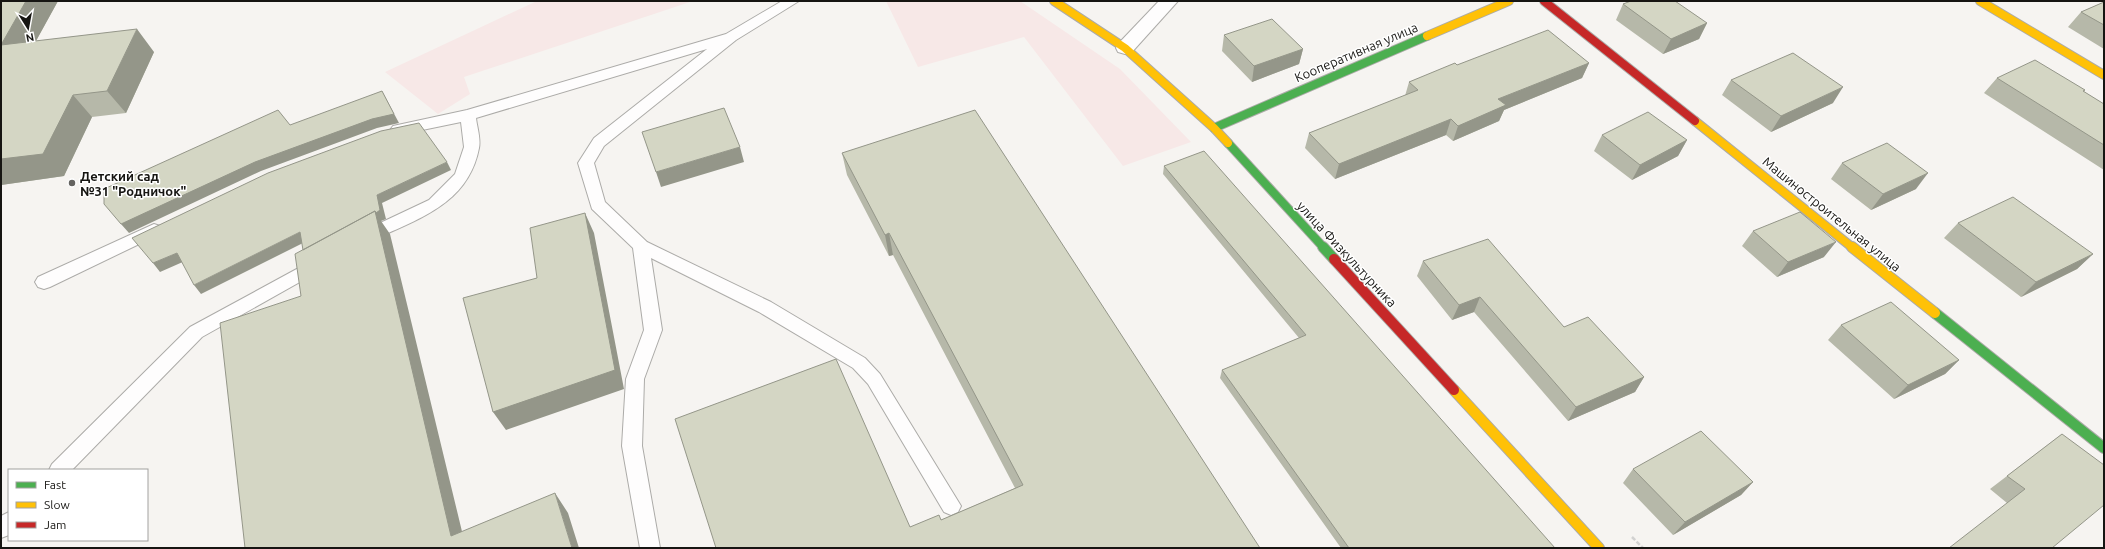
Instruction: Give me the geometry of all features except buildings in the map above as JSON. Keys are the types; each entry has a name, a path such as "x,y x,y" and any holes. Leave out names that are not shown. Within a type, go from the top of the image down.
{"street":[{"name":"улица Физкультурника","path":"1054,1 1125,48 1214,128 1599,548"},
{"path":"1125,48 1169,1"},
{"name":"Кооперативная улица","path":"1214,128 1509,1"},
{"name":"Машиностроительная улица","path":"1544,1 2104,448"},
{"path":"1980,1 2104,75"}],"lane":[{"path":"792,1 731,37 599,142 586,163 598,205 641,246 765,307 859,363 874,379 950,506"},
{"path":"383,133 468,115 731,37"},
{"path":"353,244 435,204 462,177 472,147 468,115"},
{"path":"44,282 170,222"},
{"path":"641,246 654,330 635,379 632,446 650,548"},
{"path":"60,469 196,332 332,255"}],"shaded area":[{"path":"537,1 693,1 464,77 470,94 438,114 385,72"},
{"path":"886,1 1020,1 1120,69 1191,142 1123,166 1024,37 918,67"}],"traffic: fast":[{"path":"1214,128 1427,36"},
{"path":"1228,143 1334,259"},
{"path":"1935,313 2104,448"}],"traffic: slow":[{"path":"1054,1 1125,48 1214,128 1228,143"},
{"path":"1427,36 1509,1"},
{"path":"1980,1 2104,75"},
{"path":"1695,121 1935,313"},
{"path":"1454,390 1599,548"}],"traffic: jam":[{"path":"1544,1 1695,121"},
{"path":"1334,259 1454,390"}],"place":[{"name":"Детский сад №31 \"Родничок\"","path":"72,183"}]}
